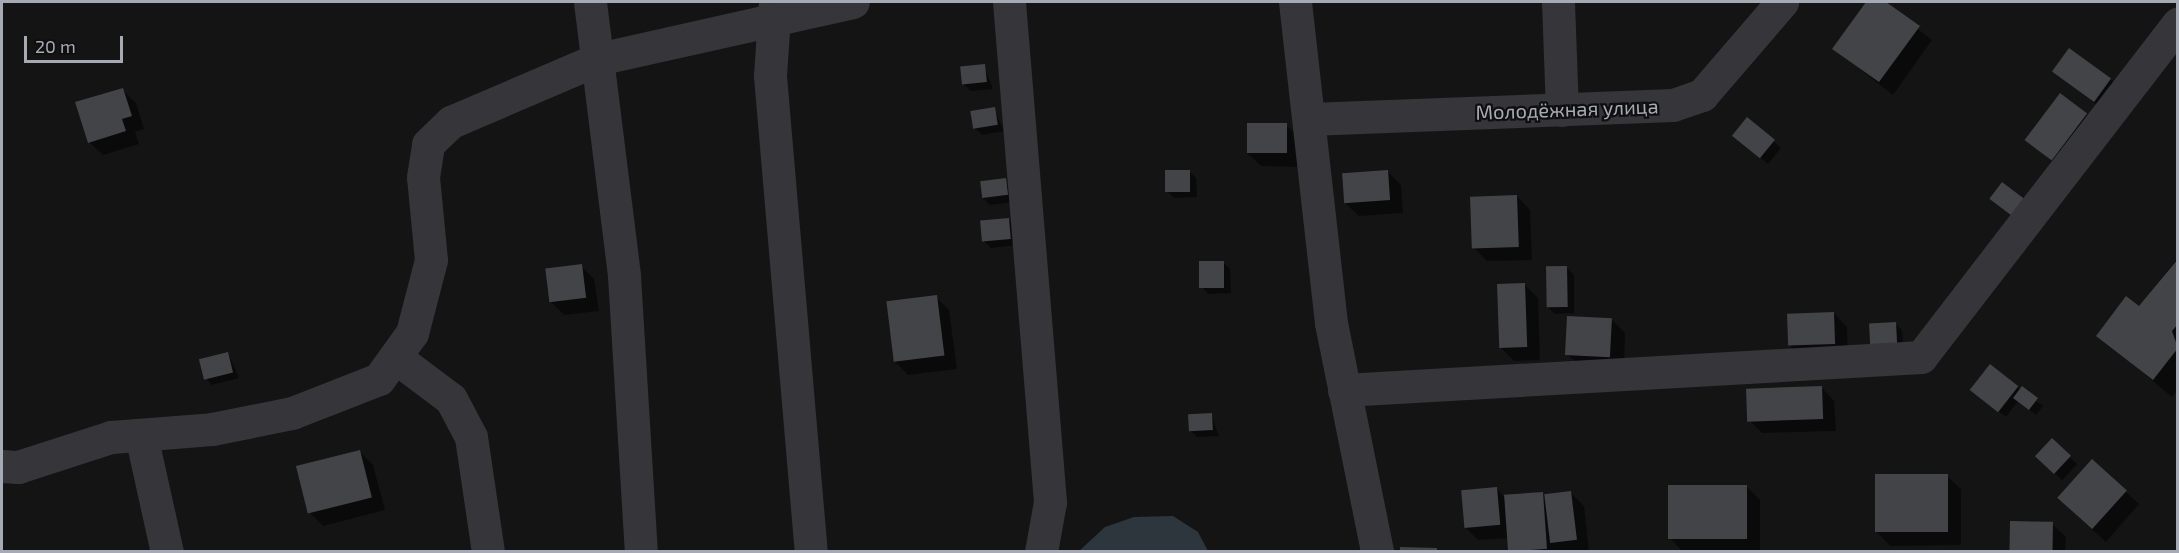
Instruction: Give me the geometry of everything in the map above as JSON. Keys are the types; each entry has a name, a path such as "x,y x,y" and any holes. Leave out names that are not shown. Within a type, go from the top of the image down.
{"street":[{"path":"590,2 624,276 641,552"},
{"path":"2,466 18,467 111,437 212,429 292,413 379,379 411,333 431,260 423,177 429,144 451,122 598,60 776,11 853,2"},
{"path":"1009,2 1050,502 1041,552"},
{"path":"1295,2 1344,390 1377,552"},
{"path":"1558,2 1562,110"},
{"name":"Молодёжная улица","path":"1309,119 1673,105 1702,95 1782,2"},
{"path":"776,11 770,76 811,552"},
{"path":"1344,390 1921,357 2178,23"},
{"path":"395,357 451,399 471,437 488,552"},
{"path":"141,435 166,552"}],"shaded area":[{"path":"1173,516 1198,532 1208,551 1079,551 1105,527 1134,517"}],"building":[{"path":"1866,2 1886,2 1920,26 1879,82 1832,49"},
{"path":"2069,48 2111,79 2094,102 2052,71"},
{"path":"985,64 987,82 962,85 960,67"},
{"path":"123,88 132,116 122,119 126,131 88,143 75,102"},
{"path":"2060,93 2087,113 2052,161 2024,140"},
{"path":"995,107 998,125 973,129 970,111"},
{"path":"1747,117 1775,140 1760,158 1732,136"},
{"path":"1247,123 1287,123 1287,153 1247,153"},
{"path":"1165,170 1190,170 1190,192 1165,192"},
{"path":"1388,170 1390,200 1344,203 1342,173"},
{"path":"1006,178 1008,195 982,198 980,181"},
{"path":"2002,182 2027,201 2014,217 1989,199"},
{"path":"1517,195 1519,247 1472,249 1470,197"},
{"path":"1009,218 1011,239 982,241 980,221"},
{"path":"2178,259 2178,324 2172,331 2178,348 2153,380 2096,336 2126,296 2139,306"},
{"path":"1199,261 1224,261 1224,288 1199,288"},
{"path":"582,264 586,298 549,302 545,269"},
{"path":"1546,266 1567,266 1568,307 1547,307"},
{"path":"1525,283 1527,347 1499,348 1497,284"},
{"path":"937,295 944,356 894,362 886,301"},
{"path":"1834,312 1835,344 1788,346 1787,314"},
{"path":"1567,316 1612,318 1610,357 1565,355"},
{"path":"1896,322 1897,343 1870,344 1869,323"},
{"path":"228,352 233,372 204,380 199,359"},
{"path":"1990,364 2018,386 1998,412 1970,390"},
{"path":"1822,386 1823,419 1747,422 1746,389"},
{"path":"2022,386 2038,398 2029,410 2013,398"},
{"path":"1212,413 1213,430 1189,431 1188,414"},
{"path":"2052,438 2071,456 2054,474 2035,456"},
{"path":"360,450 372,498 308,514 296,466"},
{"path":"2092,459 2127,490 2092,529 2057,498"},
{"path":"1875,474 1948,474 1948,532 1875,532"},
{"path":"1668,485 1747,485 1747,539 1668,539"},
{"path":"1497,487 1500,525 1464,528 1461,490"},
{"path":"1571,491 1577,540 1550,543 1544,494"},
{"path":"1543,492 1547,549 1508,552 1504,495"},
{"path":"2010,521 2053,522 2052,552 2009,552"},
{"path":"1400,547 1437,548 1437,552 1400,552"}]}
